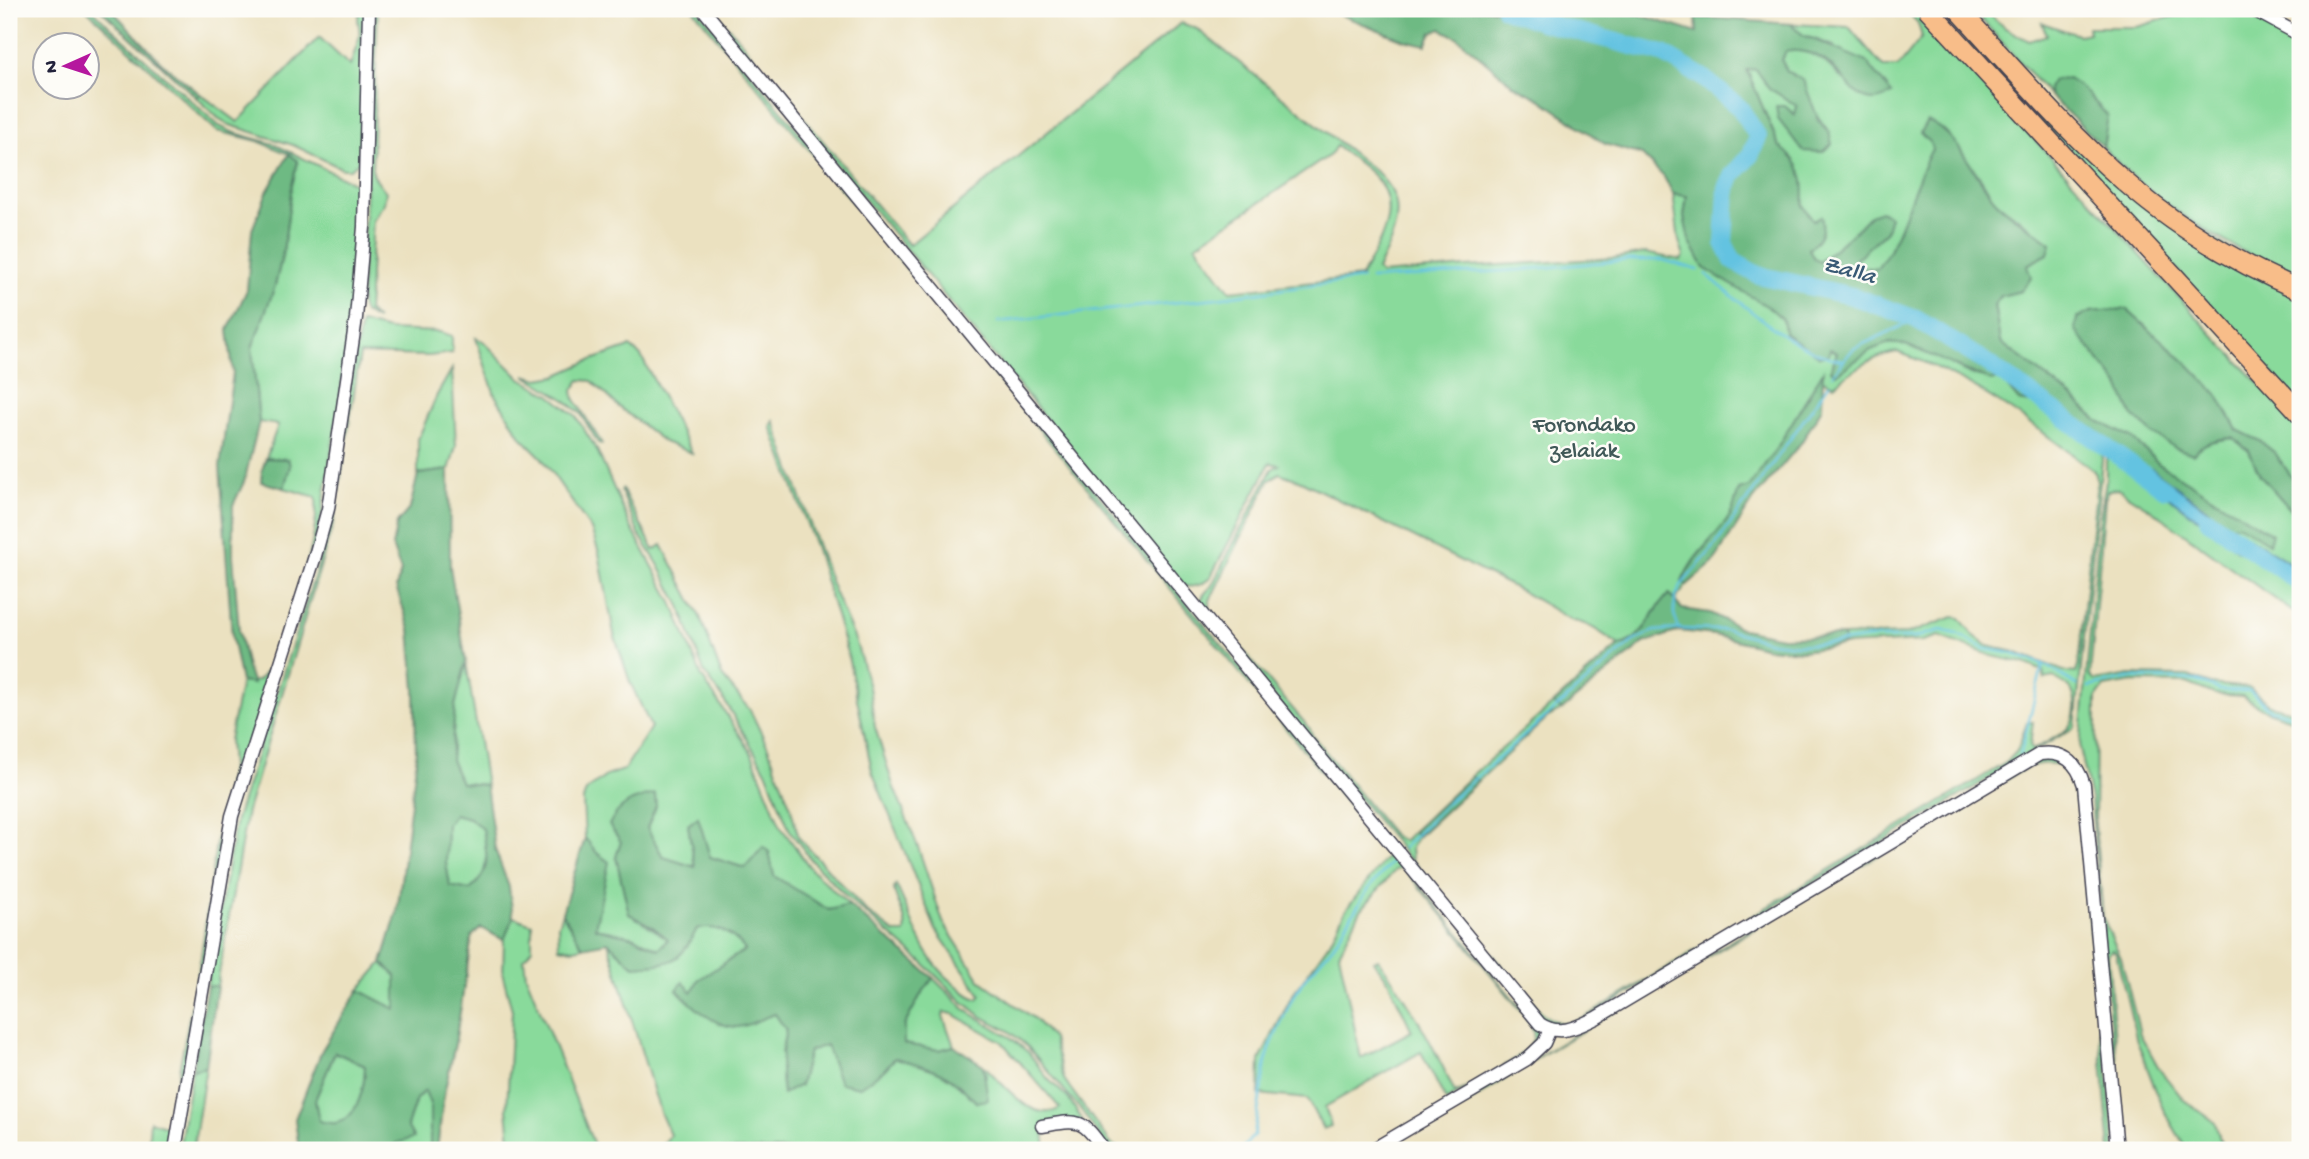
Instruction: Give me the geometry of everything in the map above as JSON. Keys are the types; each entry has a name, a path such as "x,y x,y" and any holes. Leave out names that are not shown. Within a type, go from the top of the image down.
{"highway":[{"path":"1928,9 2300,413"},
{"path":"1958,9 2050,108 2126,183 2200,238 2300,290"}],"street":[{"path":"175,1150 232,816 315,556 334,475 356,318 364,227 369,9"},
{"path":"703,9 1541,1024 1550,1029 1559,1031 1576,1028 1596,1017 2014,767 2040,754 2065,756 2075,763 2084,785 2117,1150"},
{"path":"2252,9 2300,35"},
{"path":"1372,1150 1527,1059 1544,1043 1550,1029"},
{"path":"1042,1126 1071,1121 1088,1127 1104,1150"}],"green space":[{"path":"86,9 92,9 219,126 274,144 360,186 357,264 318,538 240,769 231,805 171,1150 148,1150 150,1121 168,1127 201,957 217,836 231,767 229,740 241,682 260,679 272,664 302,581 316,517 316,497 284,488 290,466 288,459 266,458 278,425 259,422 252,348 275,286 298,162 289,154 258,141 217,131"},
{"path":"100,9 111,9 161,62 200,94 197,98"},
{"path":"360,9 365,9 362,153 358,163 350,169 343,169 293,145 230,125 218,118 197,98 200,94 238,122 319,37 350,66 360,35"},
{"path":"374,9 378,9 372,169 386,192 384,203 373,220 368,311 377,320 364,313 361,305"},
{"path":"693,9 698,9 1537,1028 1538,1036 1530,1053 1446,1101 1421,1052 1325,1107 1331,1126 1323,1129 1307,1099 1259,1094 1260,1060 1292,995 1330,942 1345,911 1389,854","holes":["1403,867 1527,1018 1533,1039 1523,1053 1492,1074 1455,1093 1420,1024 1378,959 1374,961 1388,980 1412,1031 1361,1058 1339,953 1361,910 1396,869"]},
{"name":"Forondako zelaiak","path":"708,9 712,9 732,31 909,245 1181,23 1197,29 1380,175 1389,186 1397,213 1393,233 1377,270 1381,274 1615,258 1645,253 1681,260 1684,256 1679,241 1673,194 1687,196 1684,217 1704,268 1770,307 1820,357 1829,349 1837,352 1831,370 1836,374 1867,352 1887,344 1901,343 1929,353 1973,375 1987,379 2000,378 2019,401 2037,404 2103,450 2075,727 1599,1011 1583,1019 1569,1024 1555,1024 1539,1016 1202,609 1203,596 1211,587 1272,469 1279,465 1270,463 1210,578 1192,587 1184,586","holes":["1336,146 1375,177 1387,201 1385,227 1361,277 1230,291 1196,245 1330,155","1897,352 1976,388 2024,419 2094,471 2097,481 2078,666 2076,673 2066,672 2015,652 1988,646 1972,634 1960,618 1953,617 1908,634 1843,636 1844,645 1923,641 1939,636 1992,656 2024,663 2043,671 2045,679 2053,677 2071,690 2075,707 2070,725 2060,735 2033,750 2030,746 2033,722 2027,723 2017,751 2007,762 1582,1019 1566,1023 1553,1020 1543,1014 1412,860 1411,848 1418,836 1413,831 1403,841 1393,835 1312,735 1310,729 1210,612 1210,600 1269,481 1279,473 1301,481 1521,591 1573,621 1591,627 1619,645 1636,637 1663,600 1670,594 1675,600 1687,585 1682,582 1691,564 1724,525 1739,490 1749,487 1778,446 1819,378 1834,385 1864,364"]},
{"path":"1330,9 1541,9 1579,15 1586,9 1621,9 1697,33 1696,17 1791,24 1803,35 1867,62 1892,94 1870,100 1854,90 1824,60 1806,52 1786,51 1782,60 1786,71 1803,80 1819,121 1829,132 1832,144 1822,152 1803,151 1778,119 1776,106 1785,106 1795,115 1797,106 1769,88 1756,69 1747,70 1779,146 1793,158 1801,172 1804,187 1803,206 1814,221 1821,216 1821,234 1809,249 1813,257 1819,262 1870,215 1880,211 1890,216 1886,231 1855,260 1862,267 1877,269 1901,225 1932,149 1920,133 1927,121 1937,126 1956,144 1994,199 2051,243 2048,254 2027,265 2031,277 2021,291 2001,296 1994,305 2000,342 2071,396 2098,421 2132,438 2159,464 2272,534 2269,543 2238,524 2230,526 2153,470 2145,480 2037,404 2019,401 2000,378 1991,381 1906,345 1889,343 1871,350 1836,374 1831,370 1837,352 1830,349 1828,355 1820,357 1785,333 1783,319 1770,308 1704,268 1689,240 1684,217 1687,196 1673,194 1664,177 1642,155 1605,144 1540,99 1513,85 1457,37 1441,29 1432,32 1426,45 1404,40"},
{"path":"1905,9 1916,9 2215,337 2300,426 2300,489 2275,453 2260,441 2237,430 2217,394 2188,364 2126,309 2091,312 2094,354 2119,385 2133,415 2193,453 2211,442 2233,438 2249,451 2260,475 2300,520 2300,569 2230,526 2238,524 2269,543 2271,534 2159,464 2132,438 2098,421 2071,396 2000,342 1994,305 2027,265 2047,254 2051,243 1994,200 1962,154 1930,143 1933,149 1894,240 1877,269 1862,267 1854,260 1886,231 1870,215 1819,262 1813,257 1809,249 1820,234 1821,217 1814,221 1803,206 1795,165 1779,146 1747,70 1756,69 1769,88 1798,106 1795,115 1776,106 1829,132 1786,71 1782,60 1786,51 1810,54 1829,65 1841,78 1834,46 1803,35 1791,24 1849,27 1883,67 1898,67 1922,37 1918,23"},
{"path":"1938,9 1949,9 2077,147 2300,296 2300,404"},
{"path":"1972,9 1983,9 2005,28 2029,41 2047,35 2042,23 2078,35 2089,33 2088,27 2137,27 2199,9 2236,9 2300,42 2300,281 2195,223 2170,207 2124,169 2103,147 2105,137 2050,96"},
{"path":"2068,79 2083,89 2108,116 2103,147 2050,96 2048,88 2053,80"},
{"path":"289,154 298,161 283,252 275,286 252,348 259,422 244,482 233,505 233,556 239,631 253,684 241,682 232,637 220,466 233,373 228,330 247,290 252,230 267,192"},
{"path":"2126,309 2188,364 2217,394 2237,430 2260,441 2275,453 2300,489 2300,520 2260,475 2249,451 2233,438 2211,442 2193,454 2176,448 2153,434 2132,415 2119,385 2075,330 2077,318 2091,312"},
{"path":"361,323 388,330 440,332 452,336 452,353 429,356 360,354 334,521 247,811 217,986 207,986 236,819 318,565"},
{"path":"476,338 483,341 519,377 550,395 575,415 597,450 630,525 671,600 702,677 751,752 781,827 811,869 849,905 829,910 774,876 769,852 745,868 710,857 698,818 688,825 695,867 663,857 647,828 656,806 621,842 616,857 629,913 668,939 659,949 634,937 595,928 597,853 585,838 583,800 586,791 606,776 624,770 651,727 630,682 614,634 599,553 591,529 541,457 522,438 495,395"},
{"path":"630,347 641,356 692,453 664,442 619,407 592,381 580,380 573,390 574,398 602,444 598,443 581,414 564,399 525,375 539,379 556,376"},
{"path":"452,369 456,446 449,470 418,474 418,439 437,395"},
{"path":"1823,371 1822,408 1801,443 1754,499 1713,563 1687,585 1682,582 1692,564 1730,516 1739,490 1749,487 1778,446"},
{"path":"774,421 833,589 856,642 869,687 875,727 893,785 918,847 943,922 981,981 1036,1020 1053,1039 1064,1079 1111,1144 1121,1150 1109,1150 1082,1111 1028,1047 1009,1031 981,1016 962,1001 923,963 850,900 812,861 790,831 766,771 704,672 680,606 639,534 622,489 654,550 662,545 700,617 722,676 750,710 790,805 799,838 867,912 895,933 905,933 904,916 894,889 896,885 919,938 934,962 963,991 978,999 981,995 936,930 872,771 848,656 816,549 771,426"},
{"path":"2106,452 2216,531 2237,550 2260,557 2300,586 2300,617 2118,489 2109,490 2105,498 2090,676 2095,681 2130,675 2188,676 2210,684 2250,688 2269,705 2300,713 2300,722 2267,711 2242,696 2214,694 2187,683 2133,682 2104,687 2096,698 2095,825 2103,918 2121,958 2140,1034 2160,1070 2184,1100 2215,1122 2223,1150 2187,1150 2163,1109 2137,1041 2116,953 2112,950 2108,955 2124,1150 2121,1150 2091,799 2080,748 2100,517 2106,481"},
{"path":"266,458 288,459 290,466 284,488 261,482"},
{"path":"449,470 450,567 466,662 455,706 451,760 461,783 486,785 495,849 509,887 513,917 504,940 481,928 472,936 455,1044 444,1094 437,1150 430,1150 430,1104 425,1091 416,1099 407,1126 414,1138 396,1143 391,1150 299,1150 295,1119 322,1050 359,990 396,1009 396,976 382,963 397,913 416,763 415,689 410,629 396,587 401,571 392,546 397,523 410,508 418,474","holes":["454,814 469,818 483,829 485,869 470,890 450,886 446,863 447,824","335,1052 365,1066 365,1074 355,1108 344,1120 332,1123 319,1121 315,1100"]},
{"path":"2234,528 2263,546 2260,557 2237,550 2223,537 2227,531"},
{"path":"1669,594 1682,609 1710,613 1742,629 1782,637 1843,636 1844,645 1802,651 1768,648 1714,635 1679,631 1644,643 1562,710 1553,704 1619,645 1635,638"},
{"path":"466,662 486,785 461,783 451,760 455,706"},
{"path":"1553,704 1562,710 1548,717 1478,781 1471,776"},
{"path":"2049,758 2069,768 2081,787 2115,1150 2110,1150 2080,813 2072,779 2061,766 2053,763 2027,767 1542,1055 1431,1125 1436,1118 2029,762"},
{"path":"1471,776 1478,781 1418,836 1413,831"},
{"path":"655,794 656,806 647,828 663,857 695,867 688,825 698,817 710,857 745,868 763,847 769,852 774,876 829,910 849,905 933,978 904,1026 904,1044 939,1050 954,1046 983,1065 988,1100 976,1102 957,1083 940,1072 895,1058 884,1070 860,1087 840,1083 826,1045 809,1051 800,1085 783,1094 781,1062 786,1030 775,1014 742,1026 729,1026 704,1014 677,990 683,982 692,992 698,980 745,950 736,939 711,928 697,929 685,950 673,960 634,966 608,942 583,947 562,913 585,838 597,853 609,862 595,928 634,937 659,949 668,939 629,914 616,857 621,842 609,825 622,807"},
{"path":"454,814 469,818 483,829 487,855 483,878 470,890 450,886 446,863 447,824"},
{"path":"562,913 583,947 559,947 558,925"},
{"path":"513,917 532,924 532,948 524,959 526,975 596,1150 511,1150 507,1109 512,1010 503,976 504,940"},
{"path":"709,926 735,936 745,950 718,967 692,993 678,990 775,1014 786,1030 781,1053 800,1085 809,1051 826,1044 840,1083 860,1087 884,1070 895,1058 940,1072 957,1083 976,1102 986,1076 983,1065 1028,1107 1049,1112 1060,1108 1002,1042 953,1014 944,1012 943,1016 954,1046 939,1050 904,1044 904,1026 933,978 967,1011 1010,1037 1029,1053 1048,1079 1068,1098 1083,1121 1044,1129 1046,1150 654,1150 662,1146 670,1135 660,1112 608,942 634,966 697,929"},
{"path":"382,963 396,976 396,1010 359,990"},
{"path":"207,986 217,986 206,1067 192,1070"},
{"path":"335,1052 365,1066 362,1091 355,1108 344,1120 336,1123 318,1121 315,1100"},
{"path":"206,1067 193,1150 179,1150 192,1070"},
{"path":"425,1091 430,1104 430,1150 391,1150 407,1126 416,1099"}],"water":[{"path":"2152,469 2234,528 2227,531 2223,537 2145,480"},
{"path":"2263,546 2300,569 2300,586 2260,557"}],"waterway":[{"name":"Zalla","path":"1505,9 1541,22 1663,54 1702,77 1740,108 1758,137 1751,154 1732,176 1727,188 1724,243 1733,261 1758,275 1852,296 1916,319 1984,361 2165,489"},
{"path":"1371,279 1629,260 1663,260 1698,270"},
{"path":"1706,274 1789,339 1826,356 1844,360"},
{"path":"998,322 1362,279"},
{"path":"1833,374 1853,349 1916,319"},
{"path":"1403,848 1448,802 1632,642 1654,631 1679,629 1674,614 1675,598 1682,584 1714,547 1829,384"},
{"name":"Zalla","path":"2208,519 2300,583"},
{"path":"1679,629 1728,630 1771,642 1797,645 1870,638 1913,638 1941,630 1957,634 1985,649 2010,653 2043,664 2077,685"},
{"path":"2020,756 2043,664"},
{"path":"2089,687 2129,678 2197,681 2220,690 2250,691 2269,709 2300,717"},
{"path":"1241,1150 1254,1135 1266,1061 1292,999 1303,981 1333,946 1369,888 1396,857"}]}
